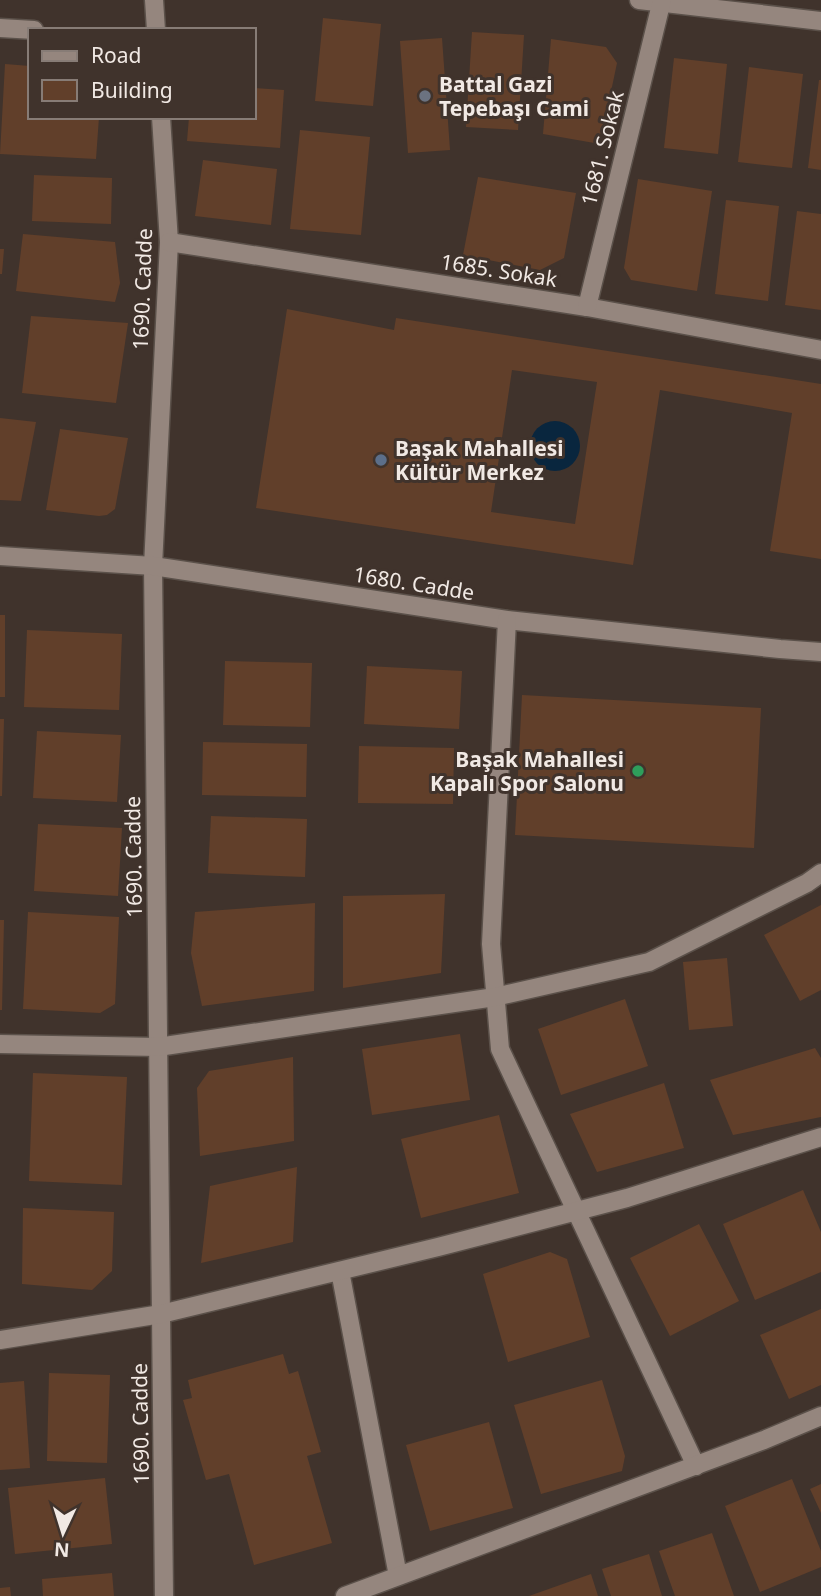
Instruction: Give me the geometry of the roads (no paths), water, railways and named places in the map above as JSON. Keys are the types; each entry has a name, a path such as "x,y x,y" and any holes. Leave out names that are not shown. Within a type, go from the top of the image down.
{"street":[{"path":"154,0 156,28"},
{"path":"639,0 821,21"},
{"name":"1681. Sokak","path":"587,307 662,1"},
{"path":"0,28 28,30"},
{"name":"1690. Cadde","path":"161,119 169,242 153,566 164,1596"},
{"name":"1685. Sokak","path":"169,242 587,307 821,350"},
{"name":"1680. Cadde","path":"0,556 153,566 507,620 821,652"},
{"path":"507,620 491,944 500,1049 695,1466"},
{"path":"0,1044 158,1047 495,997 649,962 807,883 821,873"},
{"path":"0,1340 161,1314 340,1271 627,1198 821,1137"},
{"path":"340,1271 398,1576"},
{"path":"345,1596 764,1440 821,1416"}],"water":[{"path":"555,421 573,428 580,446 573,464 555,471 537,464 530,446 537,428"}],"place":[{"name":"Battal Gazi Tepebaşı Cami","path":"425,96"},
{"name":"Başak Mahallesi Kültür Merkez","path":"381,460"},
{"name":"Başak Mahallesi Kapalı Spor Salonu","path":"638,771"}]}
